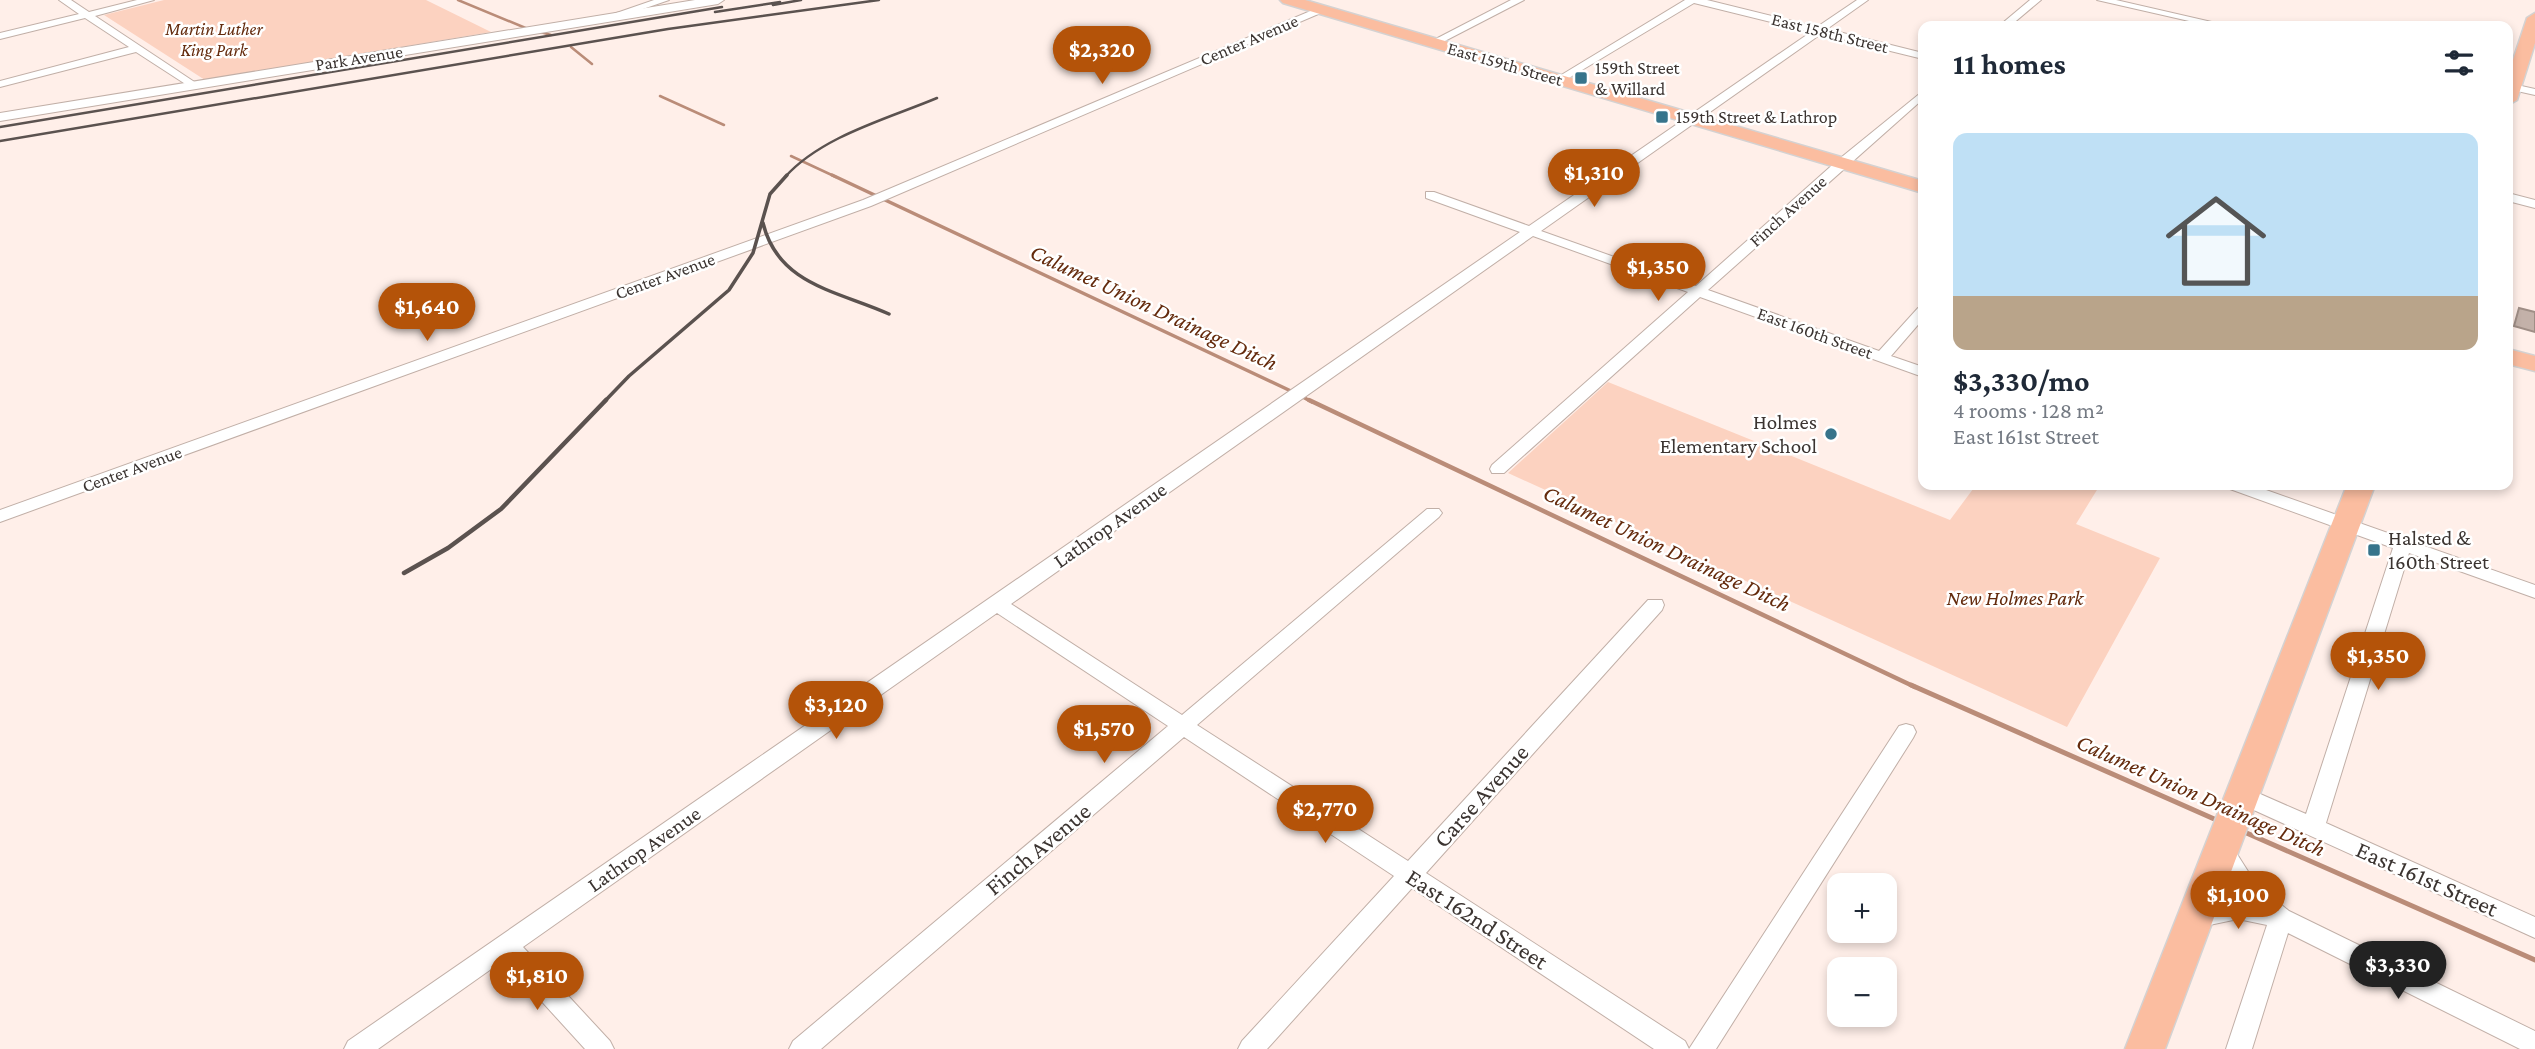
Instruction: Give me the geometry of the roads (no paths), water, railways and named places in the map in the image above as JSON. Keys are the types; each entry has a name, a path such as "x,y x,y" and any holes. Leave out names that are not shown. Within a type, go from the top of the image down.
{"main road":[{"path":"1289,0 1327,3 1340,0"},
{"name":"East 159th Street","path":"1289,0 1918,186"},
{"path":"1349,19 1344,6 1350,0"},
{"path":"2529,0 2535,4"},
{"path":"2513,80 2535,18"},
{"path":"2513,357 2535,364"},
{"path":"2145,1049 2359,490"}],"street":[{"path":"64,0 194,85"},
{"path":"0,36 149,0"},
{"path":"606,18 664,0"},
{"name":"Park Avenue","path":"0,117 718,0"},
{"path":"1433,43 1519,0"},
{"path":"1558,80 1693,0"},
{"name":"East 158th Street","path":"1693,0 1918,55"},
{"name":"Lathrop Avenue","path":"356,1049 1863,0"},
{"path":"2010,21 2036,0"},
{"path":"2102,0 2182,21"},
{"name":"Center Avenue","path":"0,516 867,203 1320,10"},
{"path":"0,84 137,48"},
{"path":"2513,91 2535,92"},
{"name":"Finch Avenue","path":"1498,469 1918,98"},
{"name":"East 160th Street","path":"1430,195 1918,370"},
{"path":"2513,198 2535,204"},
{"path":"1882,357 1918,317"},
{"path":"2250,490 2535,592"},
{"name":"Finch Avenue","path":"803,1049 1433,513"},
{"path":"2313,828 2403,545"},
{"name":"East 162nd Street","path":"997,604 1676,1049"},
{"name":"Carse Avenue","path":"1251,1049 1655,605"},
{"path":"1702,1049 1906,732"},
{"name":"East 161st Street","path":"2242,795 2535,928"},
{"path":"2222,849 2248,891 2280,918 2535,1044"},
{"path":"2195,918 2238,909 2280,918"},
{"path":"2239,1049 2280,918"},
{"path":"506,945 601,1049"}],"waterway":[{"name":"Calumet Union Drainage Ditch","path":"458,0 528,29"},
{"name":"Calumet Union Drainage Ditch","path":"537,31 551,35"},
{"name":"Calumet Union Drainage Ditch","path":"571,47 592,64"},
{"name":"Calumet Union Drainage Ditch","path":"660,96 724,125"},
{"name":"Calumet Union Drainage Ditch","path":"791,156 836,177"},
{"name":"Calumet Union Drainage Ditch","path":"832,175 1293,392"},
{"name":"Calumet Union Drainage Ditch","path":"1301,396 1312,402"},
{"name":"Calumet Union Drainage Ditch","path":"1309,400 1915,687"},
{"name":"Calumet Union Drainage Ditch","path":"1911,685 2221,822"},
{"name":"Calumet Union Drainage Ditch","path":"2242,831 2535,960"}],"railway":[{"path":"773,5 801,0"},
{"path":"0,141 668,29 879,0"},
{"path":"715,12 780,2"},
{"path":"0,127 722,7"},
{"path":"786,176 817,150 836,140 937,98"},
{"path":"604,402 629,376 729,290 753,253 770,194 786,176"},
{"path":"763,223 771,244 782,260 796,273 812,283 889,314"},
{"path":"404,573 448,548 501,509 606,400"}],"place":[{"name":"159th Street & Willard","path":"1581,78"},
{"name":"159th Street & Lathrop","path":"1662,117"},
{"name":"Holmes Elementary School","path":"1831,434"},
{"name":"Halsted & 160th Street","path":"2374,550"}],"park label":[{"name":"Martin Luther King Park","path":"214,39"},
{"name":"New Holmes Park","path":"2015,598"}]}
